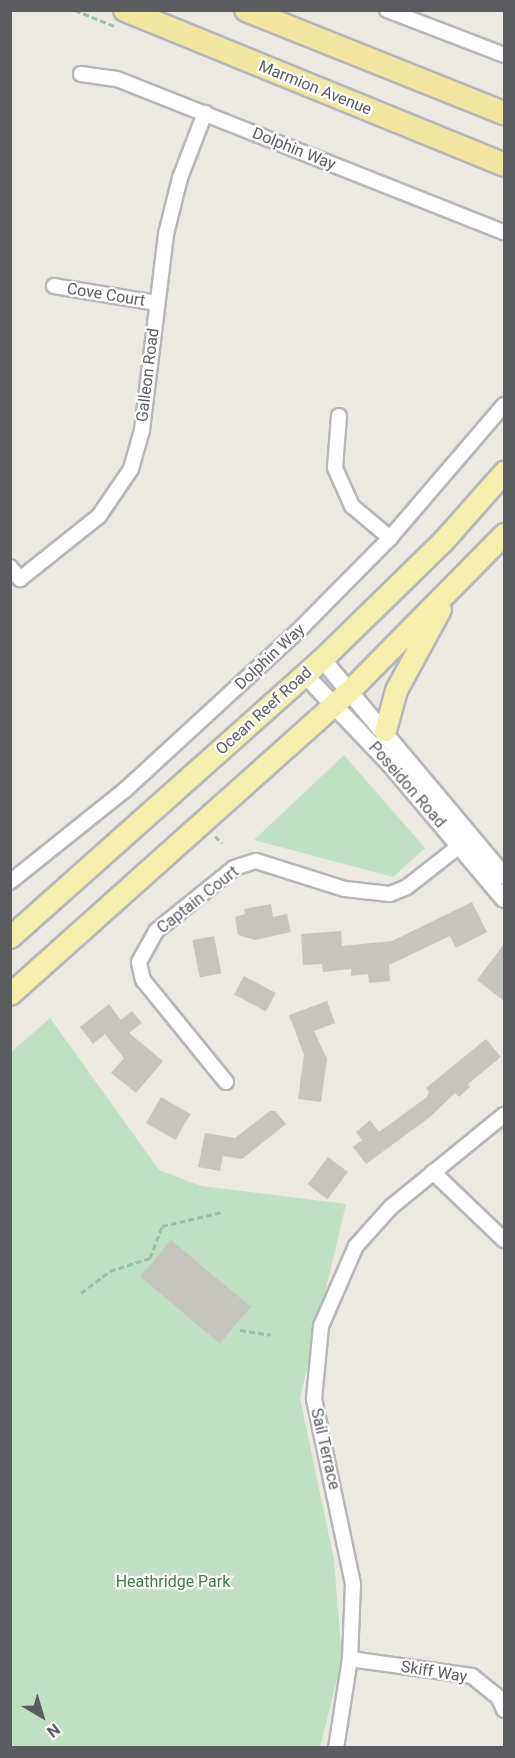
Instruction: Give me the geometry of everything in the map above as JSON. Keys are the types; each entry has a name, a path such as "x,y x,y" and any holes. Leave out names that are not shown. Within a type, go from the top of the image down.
{"highway":[{"name":"Marmion Avenue","path":"125,10 504,165"},
{"path":"246,10 504,113"},
{"path":"477,102 504,104"}],"main road":[{"name":"Ocean Reef Road","path":"10,937 322,659 442,542 504,472"},
{"path":"10,994 350,690 447,595 504,534"},
{"path":"385,730 396,690 447,595"}],"street":[{"path":"387,10 504,55"},
{"name":"Dolphin Way","path":"81,74 117,79 504,232"},
{"name":"Galleon Road","path":"10,567 20,579 99,516 131,469 142,430 166,234 180,178 205,113"},
{"name":"Cove Court","path":"54,286 157,303"},
{"name":"Dolphin Way","path":"10,882 125,790 302,627 390,538 504,405"},
{"path":"339,416 335,468 352,506 390,538"},
{"name":"Poseidon Road","path":"322,659 385,730 504,899"},
{"name":"Poseidon Road","path":"305,675 465,841 504,876"},
{"name":"Captain Court","path":"226,1082 143,980 138,962 156,931 234,867 256,861 345,889 390,894 406,887 465,841"},
{"name":"Sail Terrace","path":"336,1748 350,1659 353,1584 314,1399 321,1326 356,1246 391,1207 504,1115"},
{"path":"433,1172 504,1240"},
{"name":"Skiff Way","path":"350,1659 472,1676 499,1698 504,1710"}],"path":[{"path":"81,1293 110,1271 150,1258 162,1226 222,1212"},
{"path":"240,1330 271,1335"}],"green space":[{"path":"344,755 425,848 393,877 254,840"},
{"name":"Heathridge Park","path":"50,1018 159,1170 201,1186 346,1204 300,1398 334,1560 342,1660 320,1747 11,1747 10,1053"}],"building":[{"path":"472,902 487,932 456,948 450,936 389,965 390,981 369,983 368,974 351,976 351,969 323,972 322,964 303,965 301,934 341,931 342,946 392,941"},
{"path":"271,904 273,917 287,914 291,932 255,940 238,935 235,917 245,914 244,909"},
{"path":"214,936 221,973 200,977 192,940"},
{"path":"504,944 504,1001 477,980"},
{"path":"244,976 276,993 266,1011 234,995"},
{"path":"327,1001 335,1023 314,1031 327,1059 321,1102 298,1099 304,1055 289,1015"},
{"path":"109,1004 121,1020 132,1011 142,1023 129,1033 163,1061 136,1093 111,1073 124,1058 105,1034 93,1044 80,1027"},
{"path":"486,1039 501,1057 468,1084 470,1087 459,1097 455,1093 430,1117 366,1164 353,1147 362,1140 356,1132 370,1120 379,1132 427,1097 429,1092 426,1088"},
{"path":"161,1097 190,1114 175,1140 146,1123"},
{"path":"270,1111 275,1111 286,1124 242,1159 223,1156 220,1171 198,1167 205,1133 235,1138"},
{"path":"328,1157 348,1172 328,1199 308,1184"},
{"path":"171,1240 251,1307 220,1344 140,1277"}]}
